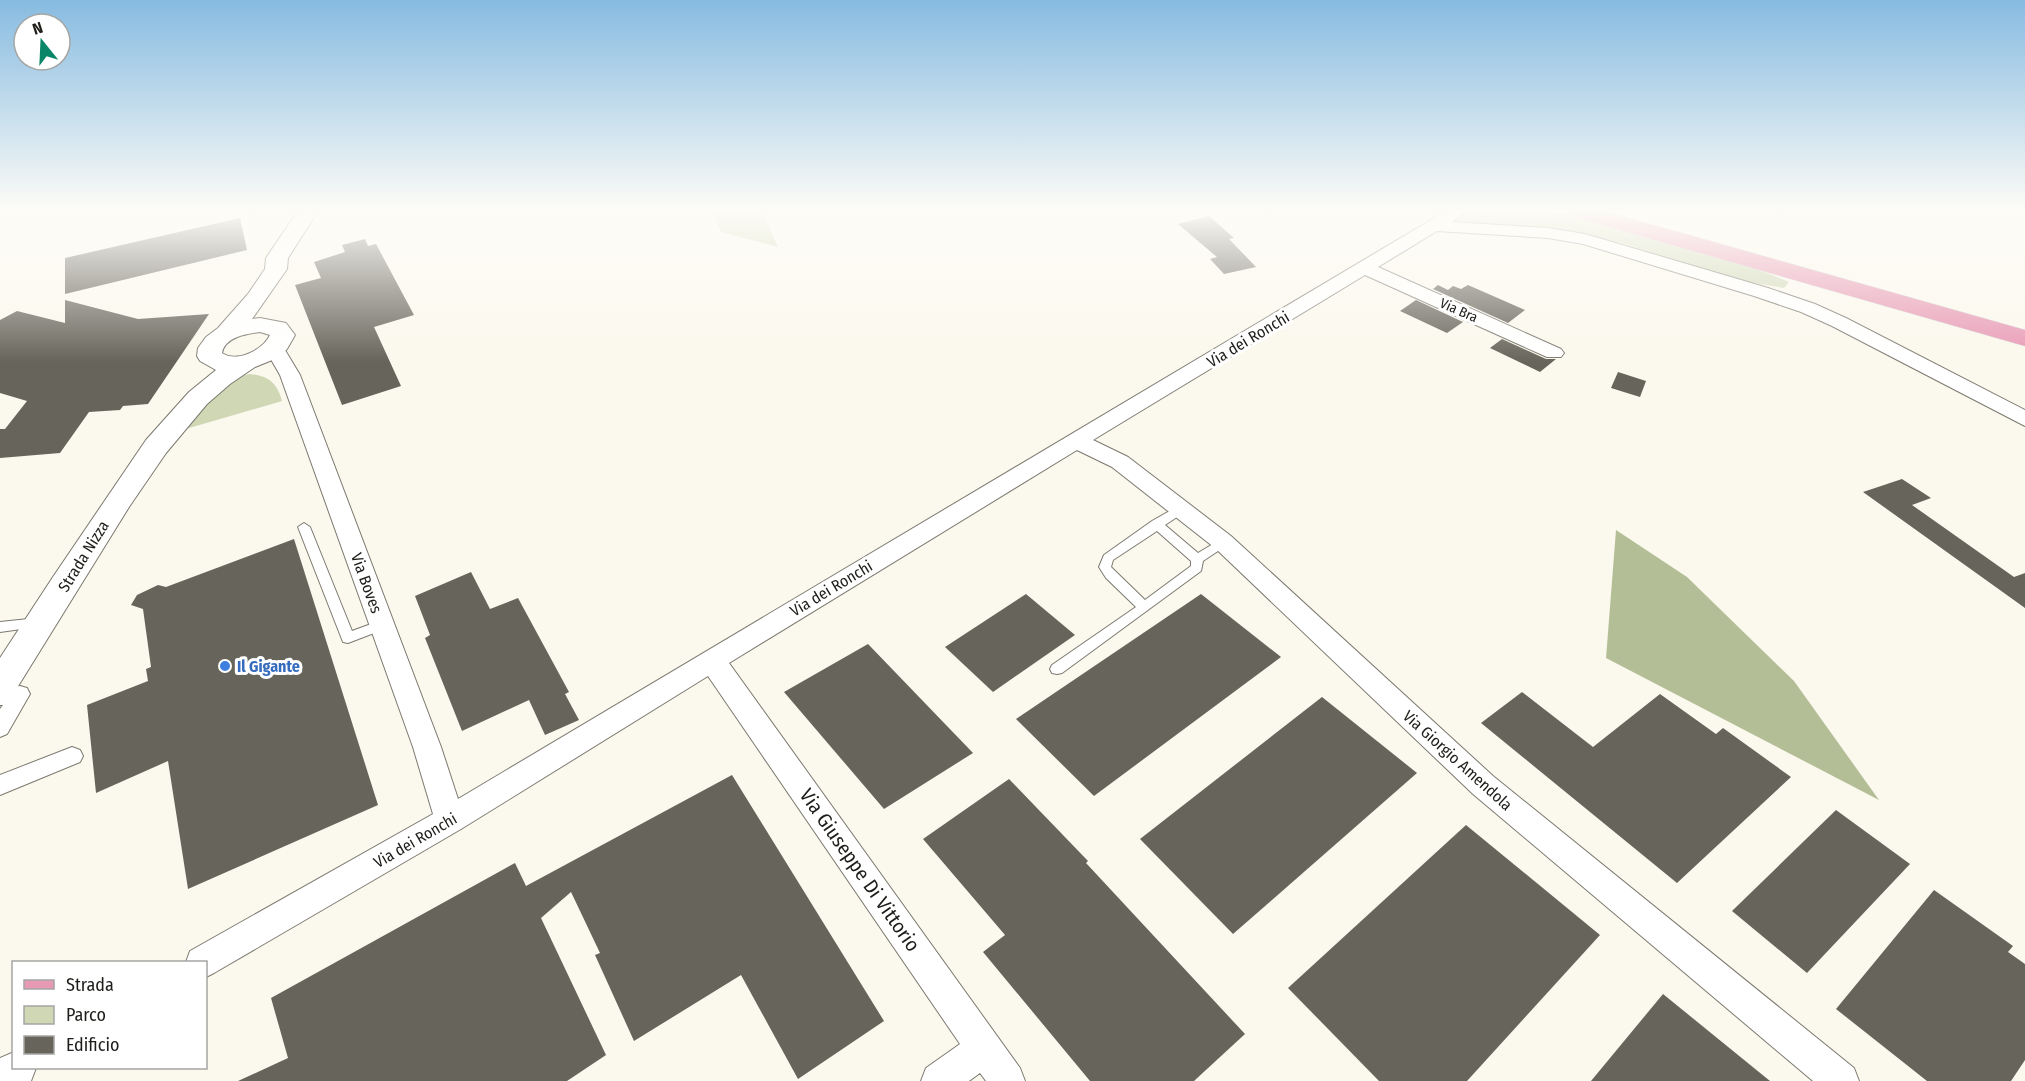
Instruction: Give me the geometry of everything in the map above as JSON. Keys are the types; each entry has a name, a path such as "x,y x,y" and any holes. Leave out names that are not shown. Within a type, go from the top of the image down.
{"main road":[{"path":"1756,261 2025,338"}],"street":[{"name":"Strada Nizza","path":"246,362 226,364 212,360 209,356 212,344 227,333 257,298 276,269 277,261"},
{"name":"Via dei Ronchi","path":"205,961 450,820 1376,261"},
{"path":"1660,261 1761,292 1839,322 2025,419"},
{"name":"Via Bra","path":"1365,268 1554,353"},
{"path":"257,298 262,315 276,338"},
{"path":"227,333 260,325 276,338"},
{"name":"Strada Nizza","path":"0,686 131,480 171,429 205,390 276,338"},
{"name":"Via Boves","path":"276,338 427,747 450,820"},
{"name":"Strada Nizza","path":"171,429 212,360"},
{"name":"Via Giorgio Amendola","path":"1076,441 1120,462 1223,542 1483,785 1841,1081"},
{"name":"Via Giuseppe Di Vittorio","path":"712,660 1007,1081"},
{"path":"0,697 20,694 0,729"},
{"path":"0,785 72,756"},
{"path":"939,1081 984,1048"},
{"path":"0,1078 16,1069"}],"lane":[{"path":"1144,607 1110,575 1106,567 1108,558 1182,508"},
{"path":"1057,669 1197,568 1197,559 1156,524"},
{"path":"304,527 348,638 382,625"},
{"path":"1197,559 1223,542"},
{"path":"0,627 41,623"}],"green space":[{"path":"1680,261 1734,261 1789,282 1784,288 1742,281"},
{"path":"250,374 267,379 275,385 282,401 179,431 210,396 230,382"},
{"path":"1616,530 1687,577 1794,681 1879,800 1606,658"}],"building":[{"path":"65,261 200,261 65,294"},
{"path":"385,261 414,315 374,327 401,386 342,405 295,285 321,278 314,262"},
{"path":"1212,261 1251,261 1256,267 1224,274"},
{"path":"1438,285 1448,290 1453,286 1461,289 1468,285 1525,310 1508,323 1433,289"},
{"path":"65,300 138,319 209,314 148,404 123,406 120,410 89,412 60,453 0,458 0,429 5,429 27,401 0,393 0,320 17,311 65,323"},
{"path":"1416,300 1463,322 1447,333 1400,311"},
{"path":"1502,339 1546,359 1556,359 1540,372 1490,348"},
{"path":"1618,372 1646,381 1640,397 1611,388"},
{"path":"1902,479 1931,498 1912,505 2014,577 2025,573 2025,608 1863,492"},
{"path":"294,539 378,805 188,889 168,761 96,793 87,705 148,681 146,669 151,667 143,609 131,605 137,595 158,585 166,587"},
{"path":"471,572 490,609 518,598 569,692 565,694 579,720 545,735 529,700 462,731 425,638 430,635 415,596"},
{"path":"1026,594 1075,635 993,692 945,647"},
{"path":"1201,594 1281,657 1094,796 1016,719"},
{"path":"868,644 973,753 884,809 784,692"},
{"path":"1522,692 1593,747 1660,694 1716,734 1723,728 1791,777 1677,883 1481,723"},
{"path":"1322,697 1417,773 1233,934 1140,839"},
{"path":"732,775 884,1021 798,1079 741,975 634,1041 595,955 600,953 571,892 541,918 606,1055 567,1081 238,1081 288,1058 271,998 515,863 526,886"},
{"path":"1009,779 1088,861 1086,863 1245,1034 1194,1081 1090,1081 983,952 1005,935 923,839"},
{"path":"1836,810 1910,864 1807,973 1732,911"},
{"path":"1466,825 1600,935 1467,1081 1379,1081 1288,988"},
{"path":"1934,890 2013,946 2008,952 2025,964 2025,1060 2011,1081 1927,1081 1836,1009"},
{"path":"1663,994 1770,1081 1591,1081"}],"place":[{"name":"Il Gigante","path":"225,666"}]}
